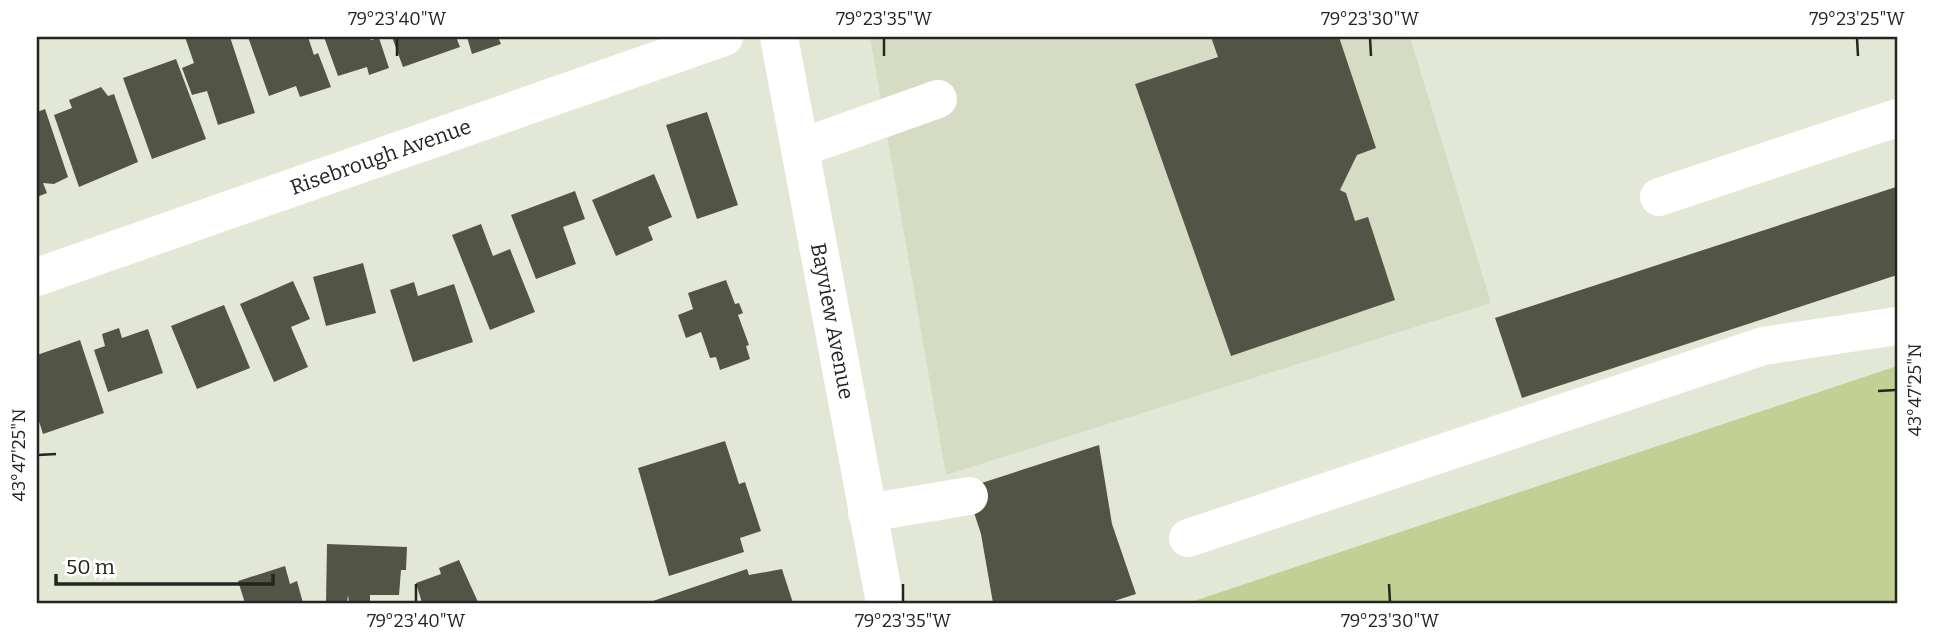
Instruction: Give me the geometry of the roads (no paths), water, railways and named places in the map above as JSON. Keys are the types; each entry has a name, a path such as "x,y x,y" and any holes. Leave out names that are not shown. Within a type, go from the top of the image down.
{"street":[{"name":"Risebrough Avenue","path":"37,277 724,37"},
{"name":"Bayview Avenue","path":"779,37 885,603"},
{"path":"800,148 938,99"},
{"path":"1660,197 1897,117"},
{"path":"1188,538 1763,346 1897,326"},
{"path":"867,513 969,496"}]}
